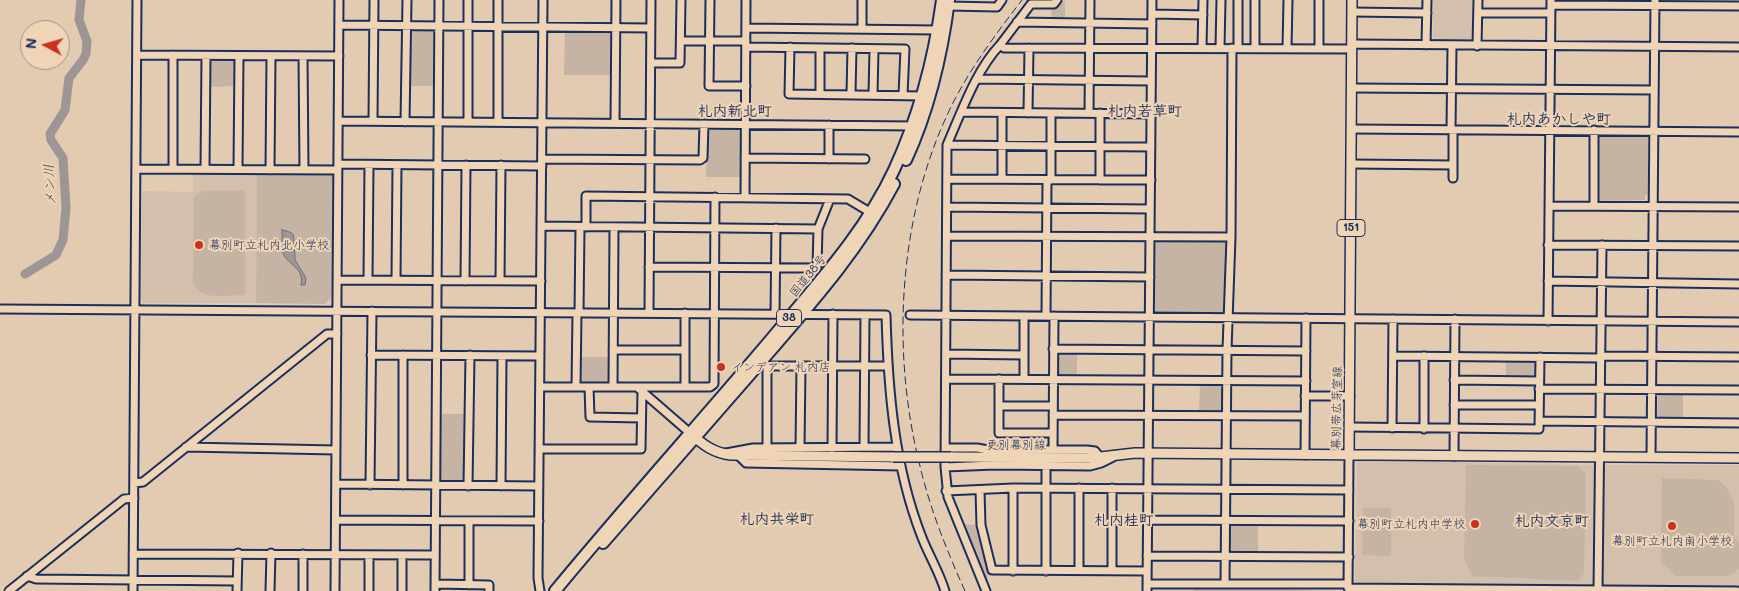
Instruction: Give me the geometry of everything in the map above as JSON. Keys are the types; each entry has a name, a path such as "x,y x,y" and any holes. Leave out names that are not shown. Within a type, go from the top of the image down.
{"highway":[{"name":"国道38号","path":"916,127 946,2"},
{"name":"国道38号","path":"555,591 693,435 761,362 874,215 916,127 940,56 946,2"},
{"name":"国道38号","path":"564,591 693,435"}],"main road":[{"name":"幕別帯広芽室線","path":"1352,0 1349,456 1739,458"},
{"name":"更別幕別線","path":"693,435 702,444 715,452 739,456 1101,458 1135,454 1349,456"}],"street":[{"path":"133,591 137,0"},
{"path":"335,591 339,0"},
{"path":"373,121 374,0"},
{"path":"406,0 406,122"},
{"path":"439,0 435,588 489,585 489,591"},
{"path":"468,0 468,122"},
{"path":"498,0 498,122"},
{"path":"540,591 538,578 543,0"},
{"path":"615,123 616,0"},
{"path":"649,314 651,0"},
{"path":"651,63 680,63 681,0"},
{"path":"710,0 709,86 746,86"},
{"path":"744,198 746,0"},
{"path":"862,0 862,29"},
{"path":"946,2 997,7 1002,0"},
{"path":"986,591 946,491 948,145 989,58 1031,4 1054,4 1057,0"},
{"path":"1089,113 1090,0"},
{"path":"1152,0 1147,587 1226,584 1348,588 1737,591"},
{"path":"1202,48 1203,0"},
{"path":"1220,48 1221,0"},
{"path":"1226,584 1227,318 1238,0"},
{"path":"1255,0 1255,48"},
{"path":"1287,49 1288,0"},
{"path":"1319,0 1319,49"},
{"path":"1426,45 1427,0"},
{"path":"1477,46 1478,0"},
{"path":"1548,320 1550,2 1739,6"},
{"path":"1651,457 1655,3"},
{"path":"1352,12 1427,12"},
{"path":"1478,13 1550,13"},
{"path":"1152,14 1202,15"},
{"path":"1017,22 1152,24"},
{"path":"339,25 651,28"},
{"path":"746,28 938,30"},
{"path":"681,41 709,41 790,47 905,49 903,95"},
{"path":"1000,45 1004,48 1319,49 1426,45 1739,48"},
{"path":"1452,46 1453,178"},
{"path":"790,47 788,94 922,96"},
{"path":"820,48 820,94"},
{"path":"851,94 852,48"},
{"path":"1028,113 1029,48"},
{"path":"873,95 874,49"},
{"path":"137,55 339,56"},
{"path":"173,55 173,169"},
{"path":"205,169 206,56"},
{"path":"238,169 239,56"},
{"path":"270,170 271,56"},
{"path":"303,56 304,170"},
{"path":"978,79 1151,81"},
{"path":"1352,88 1654,90"},
{"path":"962,112 1151,114"},
{"path":"1002,113 1002,179"},
{"path":"1051,113 1046,276 1053,349 1053,450"},
{"path":"1100,113 1100,180"},
{"path":"338,121 916,127"},
{"path":"137,169 304,170 369,164 501,165 650,159 700,160 703,158 704,124"},
{"path":"829,125 829,158"},
{"path":"1352,129 1739,132"},
{"path":"1594,130 1594,206"},
{"path":"948,145 1151,147"},
{"path":"745,158 865,159"},
{"path":"368,280 369,164"},
{"path":"1351,164 1453,165"},
{"path":"396,280 397,165"},
{"path":"465,281 466,165"},
{"path":"500,281 501,165"},
{"path":"947,179 1151,180"},
{"path":"576,387 578,313 586,196 848,199 874,215"},
{"path":"540,387 710,388 714,384 715,197"},
{"path":"649,267 818,268 818,229 830,198"},
{"path":"1549,206 1739,208"},
{"path":"947,207 1150,209"},
{"path":"541,226 818,229"},
{"path":"613,387 614,227"},
{"path":"775,314 776,228"},
{"path":"947,236 1231,238"},
{"path":"1548,245 1739,246"},
{"path":"1598,590 1602,245"},
{"path":"946,275 1150,276"},
{"path":"337,280 541,281"},
{"path":"1548,281 1739,284"},
{"path":"0,309 886,315 888,366 897,447 901,466 921,534 945,591"},
{"path":"370,485 372,311"},
{"path":"685,313 685,387"},
{"path":"832,448 833,314"},
{"path":"864,447 865,315"},
{"path":"910,315 1739,322"},
{"path":"1024,316 1024,379"},
{"path":"1305,455 1306,318"},
{"path":"1392,428 1393,319"},
{"path":"1454,456 1455,319"},
{"path":"134,483 144,482 327,334 336,334"},
{"path":"1053,349 1306,351"},
{"path":"613,350 685,350"},
{"path":"946,354 1024,354"},
{"path":"371,355 540,356"},
{"path":"403,485 404,355"},
{"path":"468,486 470,355"},
{"path":"501,486 502,356"},
{"path":"1393,356 1739,357"},
{"path":"1424,356 1424,428"},
{"path":"1350,427 1539,429 1540,357"},
{"path":"767,448 761,362 800,366 888,366"},
{"path":"800,366 800,448"},
{"path":"946,379 1306,381"},
{"path":"1000,379 999,433 1053,433"},
{"path":"1454,380 1601,389 1739,390"},
{"path":"590,387 590,417 641,418"},
{"path":"639,389 693,435"},
{"path":"540,449 641,449 639,389"},
{"path":"1306,396 1350,396"},
{"path":"1454,404 1539,405"},
{"path":"999,406 1053,406"},
{"path":"1053,415 1306,416"},
{"path":"1539,421 1739,423"},
{"path":"186,447 336,450"},
{"path":"724,454 730,451 767,448 897,447"},
{"path":"946,448 1095,451 1101,458"},
{"path":"739,456 746,463 901,466"},
{"path":"1348,588 1349,456"},
{"path":"945,467 995,465 1090,466 1113,457"},
{"path":"1046,466 1046,571"},
{"path":"336,484 539,486"},
{"path":"946,491 980,491 1013,488 1349,490"},
{"path":"1013,488 1013,570"},
{"path":"1079,488 1079,570"},
{"path":"1112,488 1112,571"},
{"path":"980,491 981,525 992,570 1147,571"},
{"path":"9,591 124,498 134,498"},
{"path":"336,520 539,521"},
{"path":"1147,520 1349,521"},
{"path":"469,521 469,585"},
{"path":"237,591 238,553"},
{"path":"270,591 271,553"},
{"path":"133,554 435,555"},
{"path":"303,554 303,591"},
{"path":"369,555 369,591"},
{"path":"402,555 402,591"},
{"path":"1147,556 1349,557"},
{"path":"27,576 36,580 237,581"},
{"path":"206,591 207,581"}],"shaded area":[{"path":"1433,0 1472,0 1472,38 1470,40 1435,40 1433,36"},
{"path":"1060,1 1065,1 1065,20 1051,19 1052,7 1057,7"},
{"path":"409,30 436,30 435,86 408,86"},
{"path":"565,30 611,30 612,75 564,75"},
{"path":"211,58 236,60 236,86 209,87"},
{"path":"708,129 741,129 742,177 706,177"},
{"path":"1600,134 1646,135 1648,138 1648,195 1645,195 1645,200 1600,201 1597,198 1598,137"},
{"name":"幕別町立札内北小学校","path":"193,174 257,174 256,303 144,303 141,299 142,191 193,192"},
{"path":"257,174 334,175 334,292 331,292 331,298 325,304 256,303"},
{"path":"245,190 245,295 207,295 196,288 193,281 194,197 202,191"},
{"path":"282,230 293,235 295,260 306,278 305,285 301,285 298,270 284,255 282,250"},
{"path":"1155,239 1226,240 1223,312 1155,313"},
{"path":"1058,352 1077,353 1077,376 1059,376 1057,374"},
{"path":"580,357 610,357 610,381 608,383 581,383"},
{"path":"1506,359 1537,361 1537,376 1535,378 1506,377"},
{"path":"1200,384 1222,384 1223,411 1199,412"},
{"path":"1660,393 1683,393 1683,418 1661,418 1657,415 1658,396"},
{"path":"439,414 466,414 465,480 463,482 440,482 439,480"},
{"name":"幕別町立札内中学校","path":"1357,460 1596,465 1595,585 1355,584"},
{"path":"1466,465 1578,466 1586,474 1584,573 1578,581 1472,576 1464,558"},
{"name":"幕別町立札内南小学校","path":"1605,465 1739,465 1739,588 1603,587"},
{"path":"1662,478 1719,480 1725,487 1733,500 1735,513 1734,537 1739,543 1739,569 1728,576 1676,576 1661,562"},
{"path":"1363,508 1391,508 1391,556 1362,555"},
{"path":"964,524 977,525 988,572 988,582"},
{"path":"1232,525 1258,525 1258,554 1230,552 1230,528"},
{"path":"1253,588 1321,591 1192,591 1195,589"}],"waterway":[{"name":"メン川","path":"25,274 56,255 63,240 66,208 63,158 51,140 50,134 65,110 69,78 86,54 87,41 79,20 81,0"}],"railway":[{"path":"965,591 934,514 920,466 911,422 905,377 903,332 904,286 910,240 919,196 932,152 949,111 973,68 1022,0"}],"place":[{"name":"幕別町立札内北小学校","path":"199,245"},
{"name":"インデアン 札内店","path":"721,367"},
{"name":"幕別町立札内中学校","path":"1475,524"},
{"name":"幕別町立札内南小学校","path":"1672,526"}],"district":[{"name":"札内新北町","path":"735,111"},
{"name":"札内若草町","path":"1145,111"},
{"name":"札内あかしや町","path":"1559,119"},
{"name":"札内共栄町","path":"777,519"},
{"name":"札内桂町","path":"1124,520"},
{"name":"札内文京町","path":"1552,521"}]}
